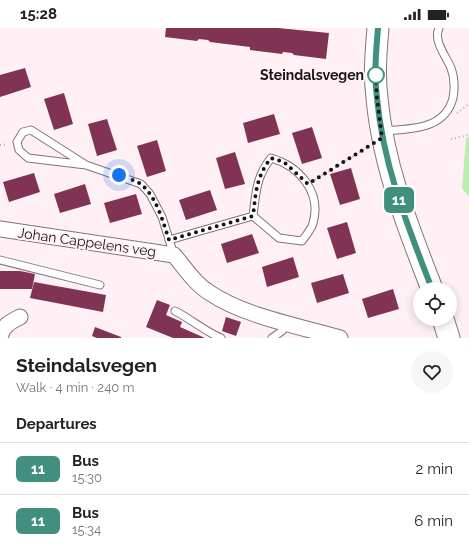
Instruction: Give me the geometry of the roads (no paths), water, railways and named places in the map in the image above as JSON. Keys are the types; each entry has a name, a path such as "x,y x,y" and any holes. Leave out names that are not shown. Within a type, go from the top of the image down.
{"street":[{"path":"378,28 375,68 382,135 394,185 429,282"},
{"name":"Johan Cappelens veg","path":"0,229 174,255 190,276 209,292 238,308 340,338"},
{"path":"0,338 1,332 8,323 20,317"},
{"path":"445,326 449,338"}],"lane":[{"path":"382,135 419,128 434,123 445,114 451,104 455,81 439,43 437,33 439,28"},
{"name":"Johan Cappelens veg","path":"86,165 31,130 23,132 17,142 19,150 28,158 86,165 141,184 150,194 162,217 174,255"},
{"path":"271,158 284,162 308,184 315,199 313,223 302,241 279,238 253,216 256,188 261,170 271,158"},
{"name":"Johan Cappelens veg","path":"169,240 253,216"},
{"path":"0,260 55,275 100,285"},
{"path":"175,312 187,317 209,334 221,338"},
{"path":"272,338 282,331 287,322"}],"place":[{"name":"Steindalsvegen","path":"376,75"}]}
